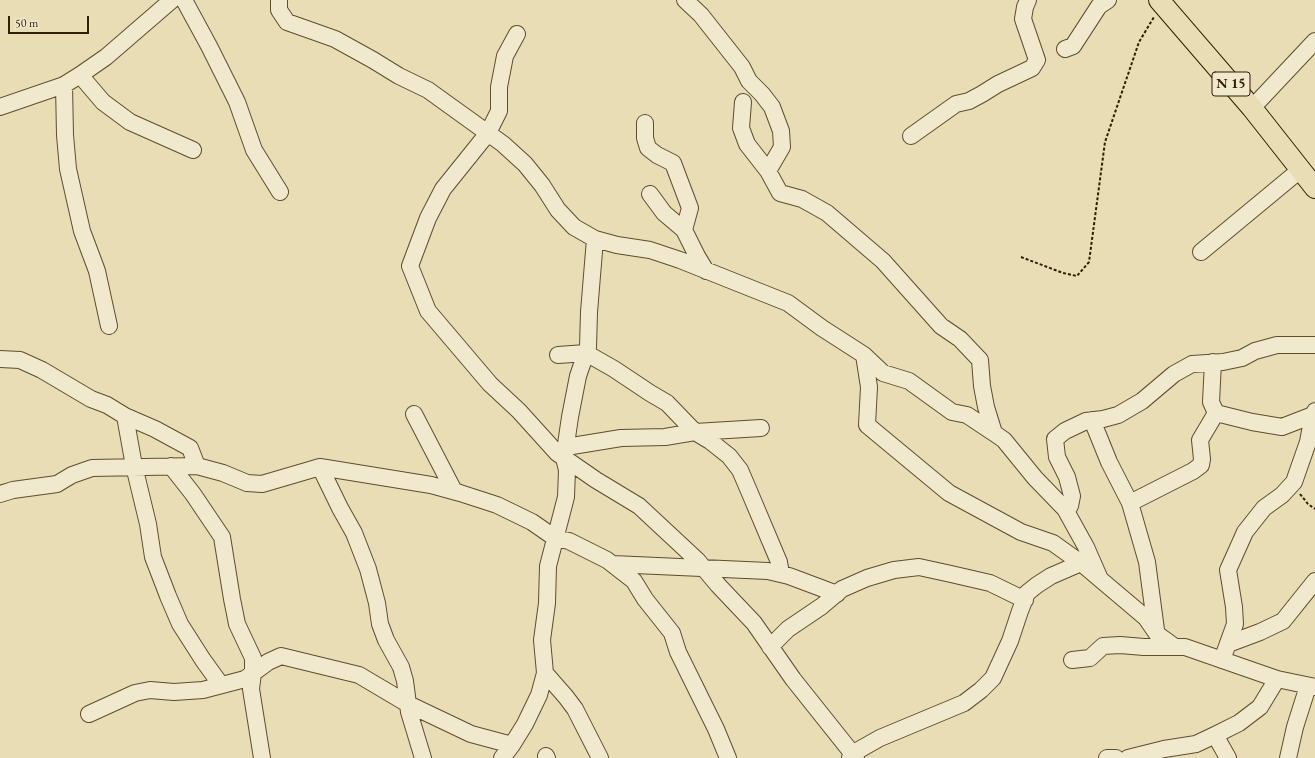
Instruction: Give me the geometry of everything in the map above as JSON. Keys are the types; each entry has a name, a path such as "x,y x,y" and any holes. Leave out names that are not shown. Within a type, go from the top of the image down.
{"main road":[{"name":"N 15","path":"1160,2 1252,108 1315,188"}],"street":[{"path":"0,107 64,85 106,57 172,0"},
{"path":"184,0 237,102 254,150 280,192"},
{"path":"279,0 279,10 287,22 335,39 399,76 428,90 503,144 525,164 542,185 558,210 574,227 596,240 650,250 680,260 788,303 822,328 864,355 883,373 909,381 952,412 967,415 1004,440 1064,510 1086,547 1100,579"},
{"path":"685,0 700,15 742,67 749,81 772,107 781,131 782,147 768,171"},
{"path":"912,136 956,104 969,101 998,84 1032,68 1037,60 1023,19 1024,7 1028,0"},
{"path":"1065,49 1073,46 1099,6 1108,0"},
{"path":"517,34 505,56 499,87 498,111 488,133 443,190 428,218 410,266 428,311 490,384 520,411 557,453 565,453 621,438 665,438 695,432 761,428"},
{"path":"1252,108 1315,41"},
{"path":"80,75 103,102 130,122 193,150"},
{"path":"64,85 65,135 68,169 82,231 97,271 109,326"},
{"path":"743,102 741,128 747,144 768,171 780,193 802,199 827,213 882,261 941,326 960,340 980,360 982,386 994,433"},
{"path":"645,123 645,138 648,148 657,155 673,163 685,194 690,208 684,230"},
{"path":"1200,252 1300,170"},
{"path":"650,194 664,213 684,230 696,256 706,271"},
{"path":"502,758 525,724 539,695 545,673 542,640 547,603 548,566 566,498 567,470 565,453 578,376 588,347 589,312 596,240"},
{"path":"1064,510 1070,506 1072,496 1067,477 1057,457 1055,439 1065,431 1086,421 1118,415 1142,401 1174,374 1192,364 1223,362 1242,358 1255,351 1277,345 1315,345"},
{"path":"558,355 586,353 614,369 650,393 667,402 695,432 725,452 740,470 779,562 781,574"},
{"path":"864,355 869,387 867,425 949,493 1021,532 1053,543 1081,563 1146,618 1157,634 1175,647"},
{"path":"0,359 20,360 35,366 91,399 106,405 124,416 155,429 190,448 197,466"},
{"path":"1213,362 1211,402 1216,413"},
{"path":"1216,413 1252,422 1282,427 1314,413"},
{"path":"1130,503 1201,465 1202,459 1200,440 1216,413"},
{"path":"1222,660 1234,624 1234,607 1228,570 1244,532 1264,508 1282,495 1294,482 1308,442 1314,413"},
{"path":"414,414 454,491"},
{"path":"124,416 148,524 153,557 180,624 221,685"},
{"path":"1092,420 1109,462 1130,503 1147,562 1157,634"},
{"path":"565,453 596,480 639,506 676,539 704,568 754,623 853,757 880,738 964,704 981,690 993,678 1010,641 1027,593 1051,576 1081,563"},
{"path":"171,466 193,494 222,537 237,624 253,658 251,689 262,758"},
{"path":"0,494 13,490 57,484 72,475 92,468 197,466 223,473 247,483 262,484 320,467 424,484 454,491 496,505 532,522 555,538 569,541 613,564 634,581 644,599 672,633 678,652 716,729 728,758"},
{"path":"320,467 354,533 368,569 377,604 380,624 386,640 401,667 410,712 424,758"},
{"path":"613,564 768,571 781,574 837,594"},
{"path":"770,646 788,629 822,606 842,589 867,578 894,570 919,567 990,583 1024,600"},
{"path":"1228,644 1260,632 1283,621 1315,581"},
{"path":"1072,660 1090,658 1102,646 1120,645 1144,647 1184,647 1277,679 1312,686 1295,727 1288,758"},
{"path":"89,714 142,691 150,690 174,692 203,690 244,679 268,662 281,656 359,675 408,704 471,734 512,745"},
{"path":"545,673 575,709 600,758"},
{"path":"1128,758 1164,749 1196,744 1239,723 1260,707 1277,679"},
{"path":"1216,735 1228,758"},
{"path":"1107,758 1116,758"}],"path":[{"path":"1021,257 1063,273 1078,276 1089,262 1105,142 1139,42 1160,2"},
{"path":"1294,482 1308,504 1315,509"}]}
